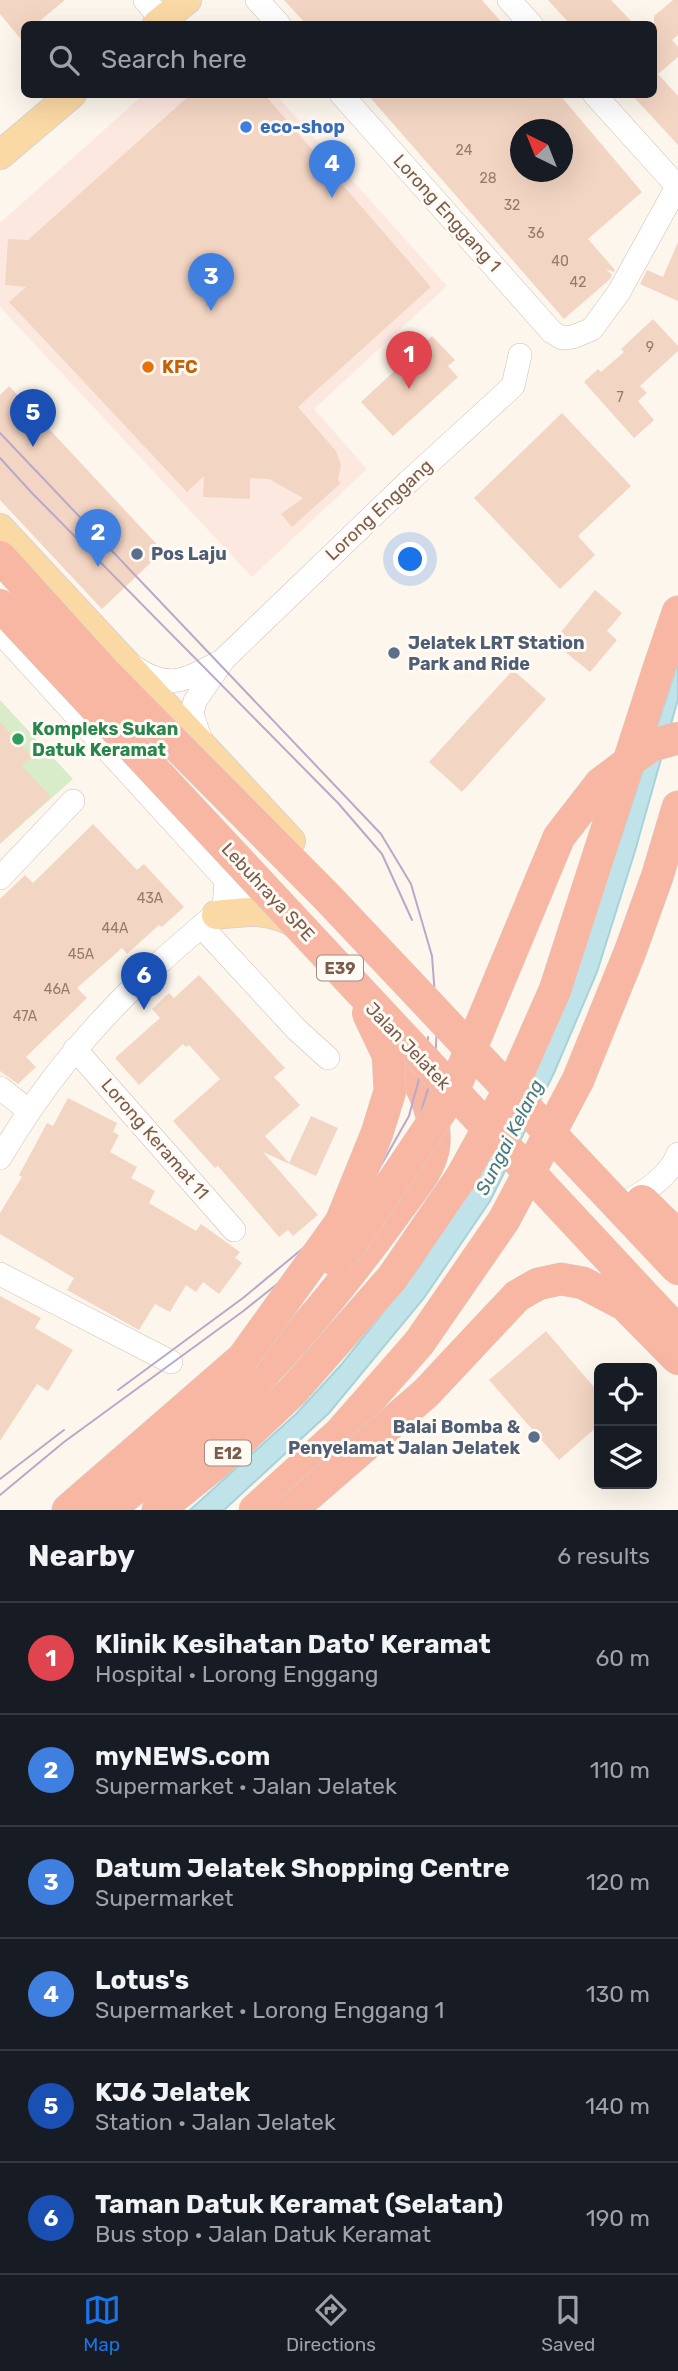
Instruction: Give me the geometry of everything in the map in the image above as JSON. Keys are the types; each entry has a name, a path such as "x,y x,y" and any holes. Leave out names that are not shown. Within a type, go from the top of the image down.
{"highway":[{"name":"Lebuhraya SPE","path":"0,557 104,672 328,898 678,1271"},
{"name":"Lebuhraya SPE","path":"0,605 678,1332"},
{"name":"E12","path":"159,1510 220,1460 292,1392 392,1278 462,1176 517,1076 555,990 678,612"},
{"path":"82,694 365,1007 388,1055 390,1091 377,1133 341,1222 243,1358"},
{"path":"68,1510 243,1358 349,1247 452,1094 559,837 600,784 650,746 678,737"},
{"path":"256,1510 340,1433 419,1343 504,1220 578,1080 630,952 678,807"},
{"path":"657,877 678,842"},
{"path":"328,898 678,1236"},
{"path":"108,1510 211,1426 298,1336 369,1248 422,1174 434,1149 435,1124 429,1101 380,1020"},
{"path":"301,1510 413,1402 505,1299 522,1286 557,1272 596,1276 621,1292 678,1340"},
{"path":"291,1510 425,1393 517,1296 538,1284 561,1279 583,1283 625,1305 678,1359"}],"main road":[{"path":"155,15 187,0"},
{"path":"0,155 67,98"},
{"path":"0,528 258,804 384,946 473,1053 678,1271"},
{"name":"Jalan Jelatek","path":"0,593 304,928 380,1020 445,1084 678,1340"},
{"path":"256,877 263,853 265,830 258,804"},
{"path":"214,917 245,911 269,912 304,928"}],"street":[{"path":"257,0 276,21"},
{"path":"509,0 528,21"},
{"name":"Lorong Enggang 1","path":"345,98 552,332 562,338 573,337 592,328 619,292 677,186"},
{"path":"598,98 677,186"},
{"name":"Lorong Enggang","path":"204,747 195,729 192,714 195,701 225,659 408,482 513,386 520,355"},
{"path":"0,632 226,880 214,917"},
{"name":"Lorong Enggang","path":"120,657 147,676 178,682 225,659"},
{"path":"0,878 73,801"},
{"path":"0,1158 28,1110 75,1049 140,981 256,877"},
{"path":"214,917 296,1029 328,1058"},
{"name":"Lorong Keramat 11","path":"75,1049 234,1230"},
{"path":"0,1088 28,1110"},
{"path":"608,1199 637,1196 677,1167"},
{"path":"0,1274 171,1362"}],"shaded area":[{"path":"140,98 279,98 447,286 314,409 367,469 252,577 0,307 0,223"}],"green space":[{"name":"Kompleks Sukan Datuk Keramat","path":"0,700 73,779 0,844"}],"water":[{"name":"Sungai Kelang","path":"678,662 678,699 597,972 554,1073 490,1201 424,1298 329,1413 224,1510 190,1510 296,1414 341,1365 419,1267 469,1190 571,976 620,840"}],"building":[{"path":"0,0 65,0 40,21 21,21 21,39 0,14"},
{"path":"284,0 482,0 500,21 303,21"},
{"path":"548,0 611,0 631,21 567,21"},
{"path":"673,0 678,0 678,35 672,40 678,47 678,57 658,74 678,96 678,145 635,98 657,98 657,21 654,21 654,16"},
{"path":"187,98 267,98 431,287 298,407 336,451 341,465 338,480 341,483 292,527 281,514 303,498 269,479 250,478 250,499 203,497 204,476 187,492 9,302 26,287 5,285 8,239 28,240"},
{"path":"371,98 562,98 642,192 588,239 615,270 606,269 612,275 564,319"},
{"path":"678,242 678,301 640,284 647,270 663,277"},
{"path":"653,319 678,346 678,351 640,386 647,393 638,401 654,420 634,438 584,382 598,369 601,372 624,352 621,349"},
{"path":"432,336 455,360 448,366 458,377 393,436 361,402"},
{"path":"9,386 163,551 102,609 0,500 0,395"},
{"path":"562,413 631,486 578,536 595,555 560,589 474,498"},
{"path":"595,590 622,613 607,631 617,640 590,672 553,642"},
{"path":"513,670 546,699 462,792 429,762"},
{"path":"0,722 32,757 22,766 51,797 0,843"},
{"path":"93,824 137,870 144,864 184,907 127,954 122,948 77,988 87,998 26,1057 36,1067 18,1084 0,1071 0,899 25,875 33,883"},
{"path":"199,975 285,1068 274,1077 300,1105 265,1136 289,1163 311,1116 338,1128 316,1176 263,1152 318,1215 293,1236 288,1230 279,1237 218,1166 215,1168 173,1121 220,1079 189,1045 186,1047 183,1044 139,1085 115,1058 160,1018 152,1009 169,993 174,998"},
{"path":"68,1098 117,1123 113,1132 119,1135 110,1152 137,1167 131,1178 155,1191 149,1203 196,1231 201,1224 240,1252 235,1258 242,1263 219,1294 203,1282 196,1292 186,1285 170,1312 155,1304 139,1330 67,1290 74,1278 0,1234 0,1213 22,1177 19,1175 47,1123 53,1126"},
{"path":"0,1296 41,1318 35,1328 73,1350 48,1391 37,1384 0,1441"},
{"path":"546,1331 594,1387 594,1429 559,1460 489,1380"}],"tram line":[{"path":"0,433 381,834 411,884 432,956 437,1023 435,1067 418,1121 385,1181 330,1242 242,1312 64,1442 0,1495"},
{"path":"0,458 338,803 382,854 412,920"},
{"path":"356,1197 375,1176 409,1116 428,1046 428,1037"},
{"path":"118,1390 243,1298 340,1215"},
{"path":"0,1479 64,1430"}],"place":[{"name":"eco-shop","path":"246,127"},
{"name":"Lotus's","path":"332,198"},
{"name":"Datum Jelatek Shopping Centre","path":"211,311"},
{"name":"KFC","path":"148,367"},
{"name":"Klinik Kesihatan Dato' Keramat","path":"409,389"},
{"name":"KJ6 Jelatek","path":"33,447"},
{"name":"Pos Laju","path":"137,554"},
{"name":"myNEWS.com","path":"98,567"},
{"name":"Jelatek LRT Station Park and Ride","path":"394,653"},
{"name":"Kompleks Sukan Datuk Keramat","path":"18,739"},
{"name":"Taman Datuk Keramat (Selatan)","path":"144,1010"},
{"name":"Balai Bomba & Penyelamat Jalan Jelatek","path":"534,1437"}]}
